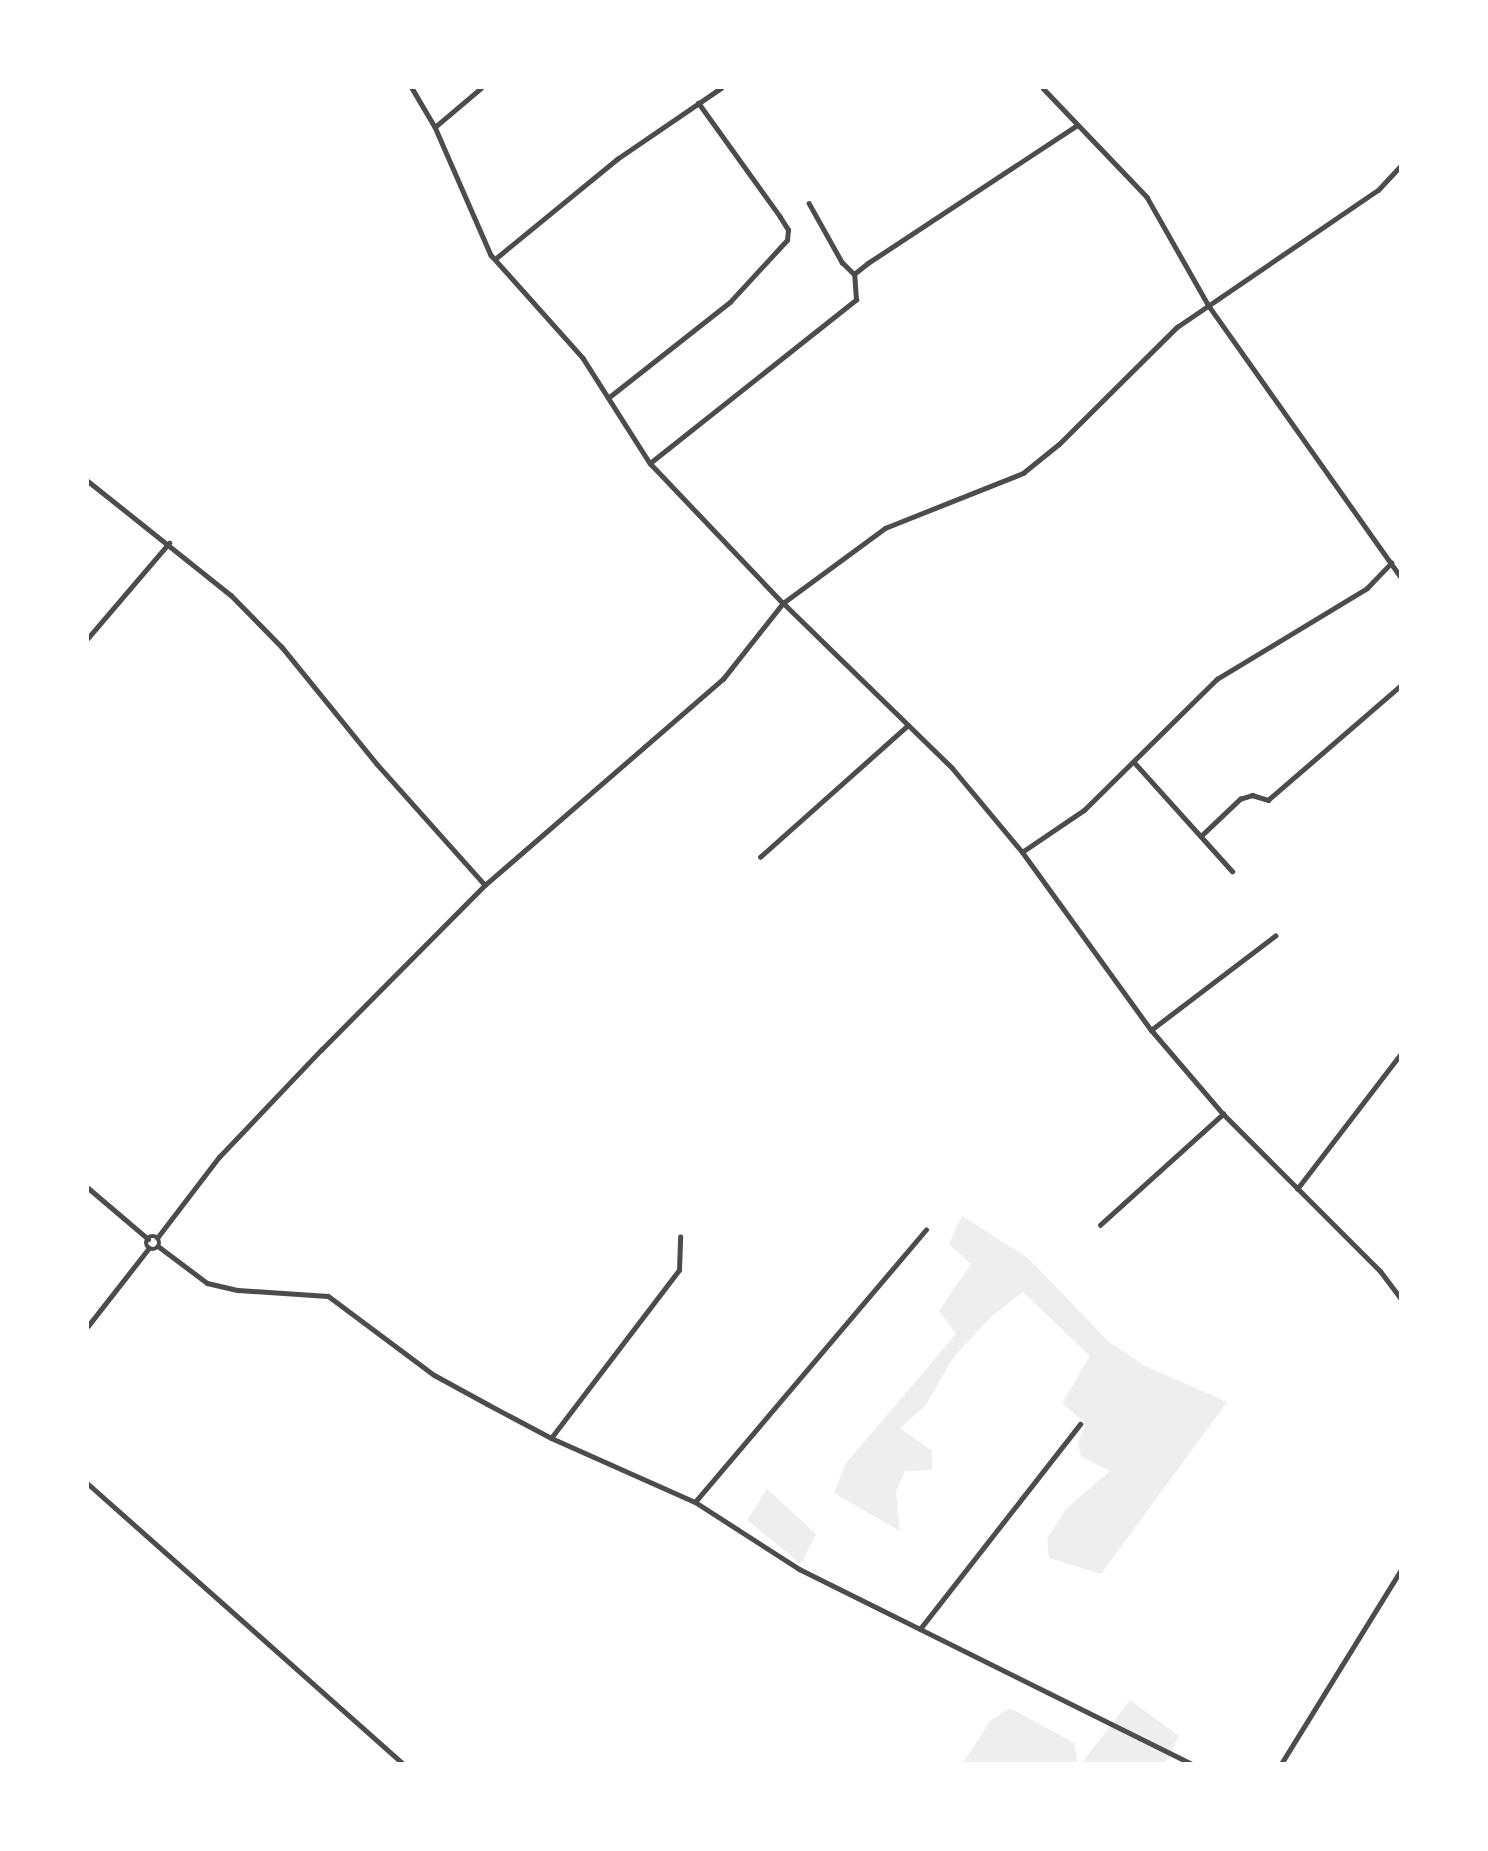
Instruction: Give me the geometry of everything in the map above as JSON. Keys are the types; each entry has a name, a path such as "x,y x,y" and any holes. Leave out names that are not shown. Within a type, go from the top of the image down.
{"street":[{"path":"412,88 435,127 495,259 583,358 650,463 783,603 952,768 1022,852 1151,1030 1223,1114 1401,1298"},
{"path":"435,127 481,88"},
{"path":"495,259 617,159 721,88"},
{"path":"1043,88 1147,197 1209,306 1401,576"},
{"path":"608,398 730,302 787,240 788,230 780,217 698,103"},
{"path":"854,274 1077,125"},
{"path":"148,1239 157,1238 219,1157 485,885 723,679 783,603 885,528 1023,473 1059,444 1177,327 1378,190 1401,166"},
{"path":"650,463 856,300 854,274 842,262 808,203"},
{"path":"88,481 231,595 282,647 377,764 485,885"},
{"path":"88,638 169,543"},
{"path":"1022,852 1084,810 1217,680 1367,588 1391,563"},
{"path":"1201,836 1240,799 1252,795 1268,800 1401,686"},
{"path":"760,857 908,725"},
{"path":"1134,762 1232,871"},
{"path":"1151,1030 1275,936"},
{"path":"1297,1189 1401,1055"},
{"path":"1100,1225 1223,1114"},
{"path":"88,1188 148,1239 149,1248 88,1326"},
{"path":"695,1502 926,1230"},
{"path":"551,1438 679,1270 680,1237"},
{"path":"157,1238 159,1247 207,1283 238,1290 328,1296 434,1375 551,1438 695,1502 799,1569 1191,1763"},
{"path":"149,1248 159,1247"},
{"path":"920,1629 1080,1424"},
{"path":"88,1484 403,1763"},
{"path":"1281,1763 1401,1571"}],"shaded area":[{"path":"962,1216 1028,1258 1108,1341 1145,1366 1227,1402 1101,1574 1049,1558 1047,1539 1066,1509 1110,1471 1081,1457 1078,1443 1086,1424 1062,1403 1090,1356 1023,1292 992,1316 955,1355 925,1406 900,1428 932,1451 932,1470 905,1471 896,1492 900,1531 834,1493 846,1463 956,1334 939,1311 971,1264 949,1244"},
{"path":"767,1489 816,1534 801,1564 747,1520"},
{"path":"1130,1700 1179,1736 1165,1763 1081,1764"},
{"path":"1010,1708 1074,1743 1078,1763 963,1763 990,1721"}]}
